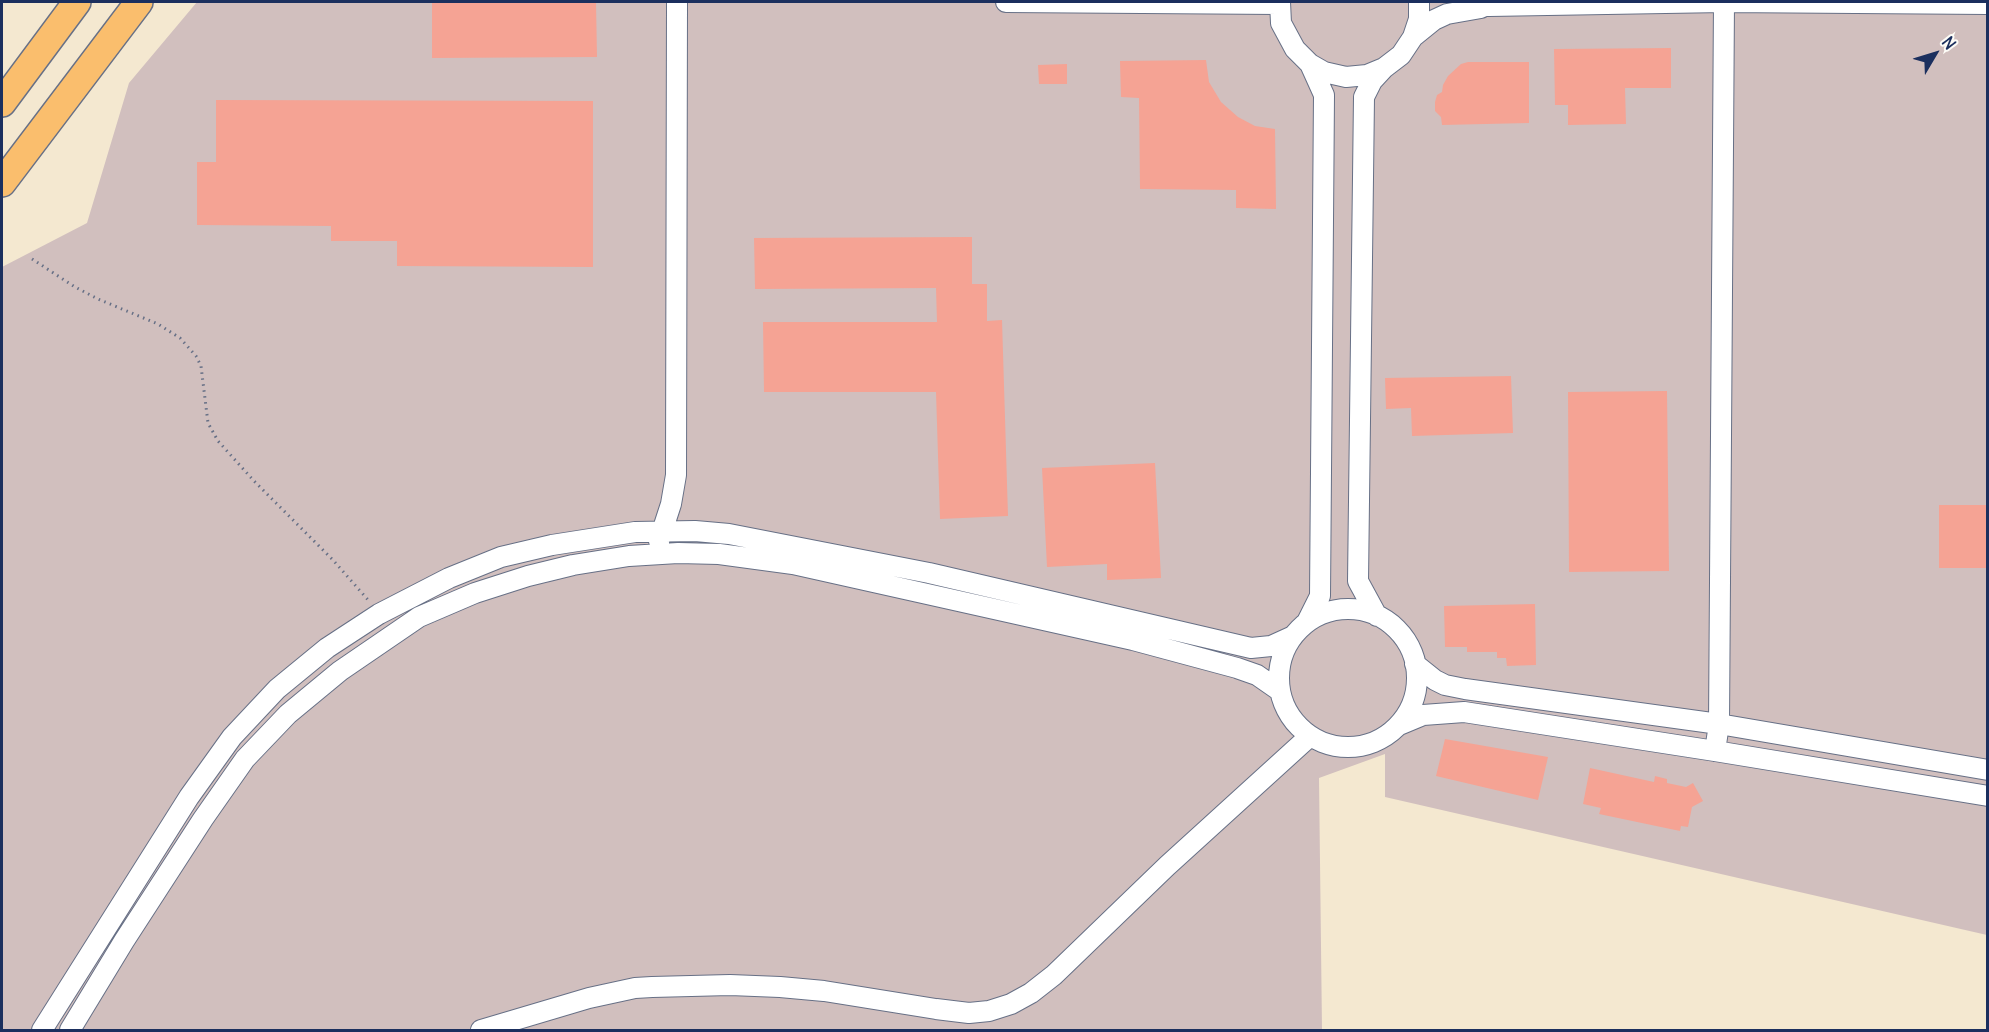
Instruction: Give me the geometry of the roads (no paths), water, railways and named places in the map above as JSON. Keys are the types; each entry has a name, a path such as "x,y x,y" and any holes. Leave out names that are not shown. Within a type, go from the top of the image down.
{"highway":[{"path":"2,103 77,2"},
{"path":"2,183 139,2"}],"street":[{"path":"653,554 671,504 676,466 677,2"},
{"path":"1006,2 1280,3 1281,23 1294,49 1310,64 1324,72 1346,76 1367,75 1384,68"},
{"path":"1377,616 1358,581 1364,98 1372,81 1401,55 1413,37 1419,19 1419,2"},
{"path":"1463,2 1490,6 1724,2 1988,4"},
{"path":"1715,751 1719,724 1724,2"},
{"path":"1413,37 1434,20 1447,14 1490,6"},
{"path":"1307,622 1320,596 1324,95 1310,64"},
{"path":"42,1030 189,797 232,737 277,689 327,648 379,614 449,578 501,557 552,545 635,532 695,531 764,539 928,573 1251,648 1270,646 1293,636"},
{"path":"70,1030 203,819 245,759 288,714 340,671 419,617 475,593 528,576 573,565 653,554 719,554 793,564 1133,640 1237,668 1257,675 1280,691"},
{"path":"1343,609 1360,610 1377,616 1395,628 1408,644 1415,664 1417,680 1415,696 1409,712 1399,725 1384,738 1366,745 1346,748 1327,745 1310,736 1296,724 1286,709 1280,691 1279,672 1283,653 1293,636 1307,622 1326,612 1343,609"},
{"path":"1415,664 1445,685 1593,708 1719,724 1988,770"},
{"path":"1399,725 1423,715 1464,712 1988,796"},
{"path":"481,1030 589,999 635,988 652,987 730,985 780,987 824,991 969,1013 989,1011 1011,1004 1054,975 1167,866 1310,736"}]}
